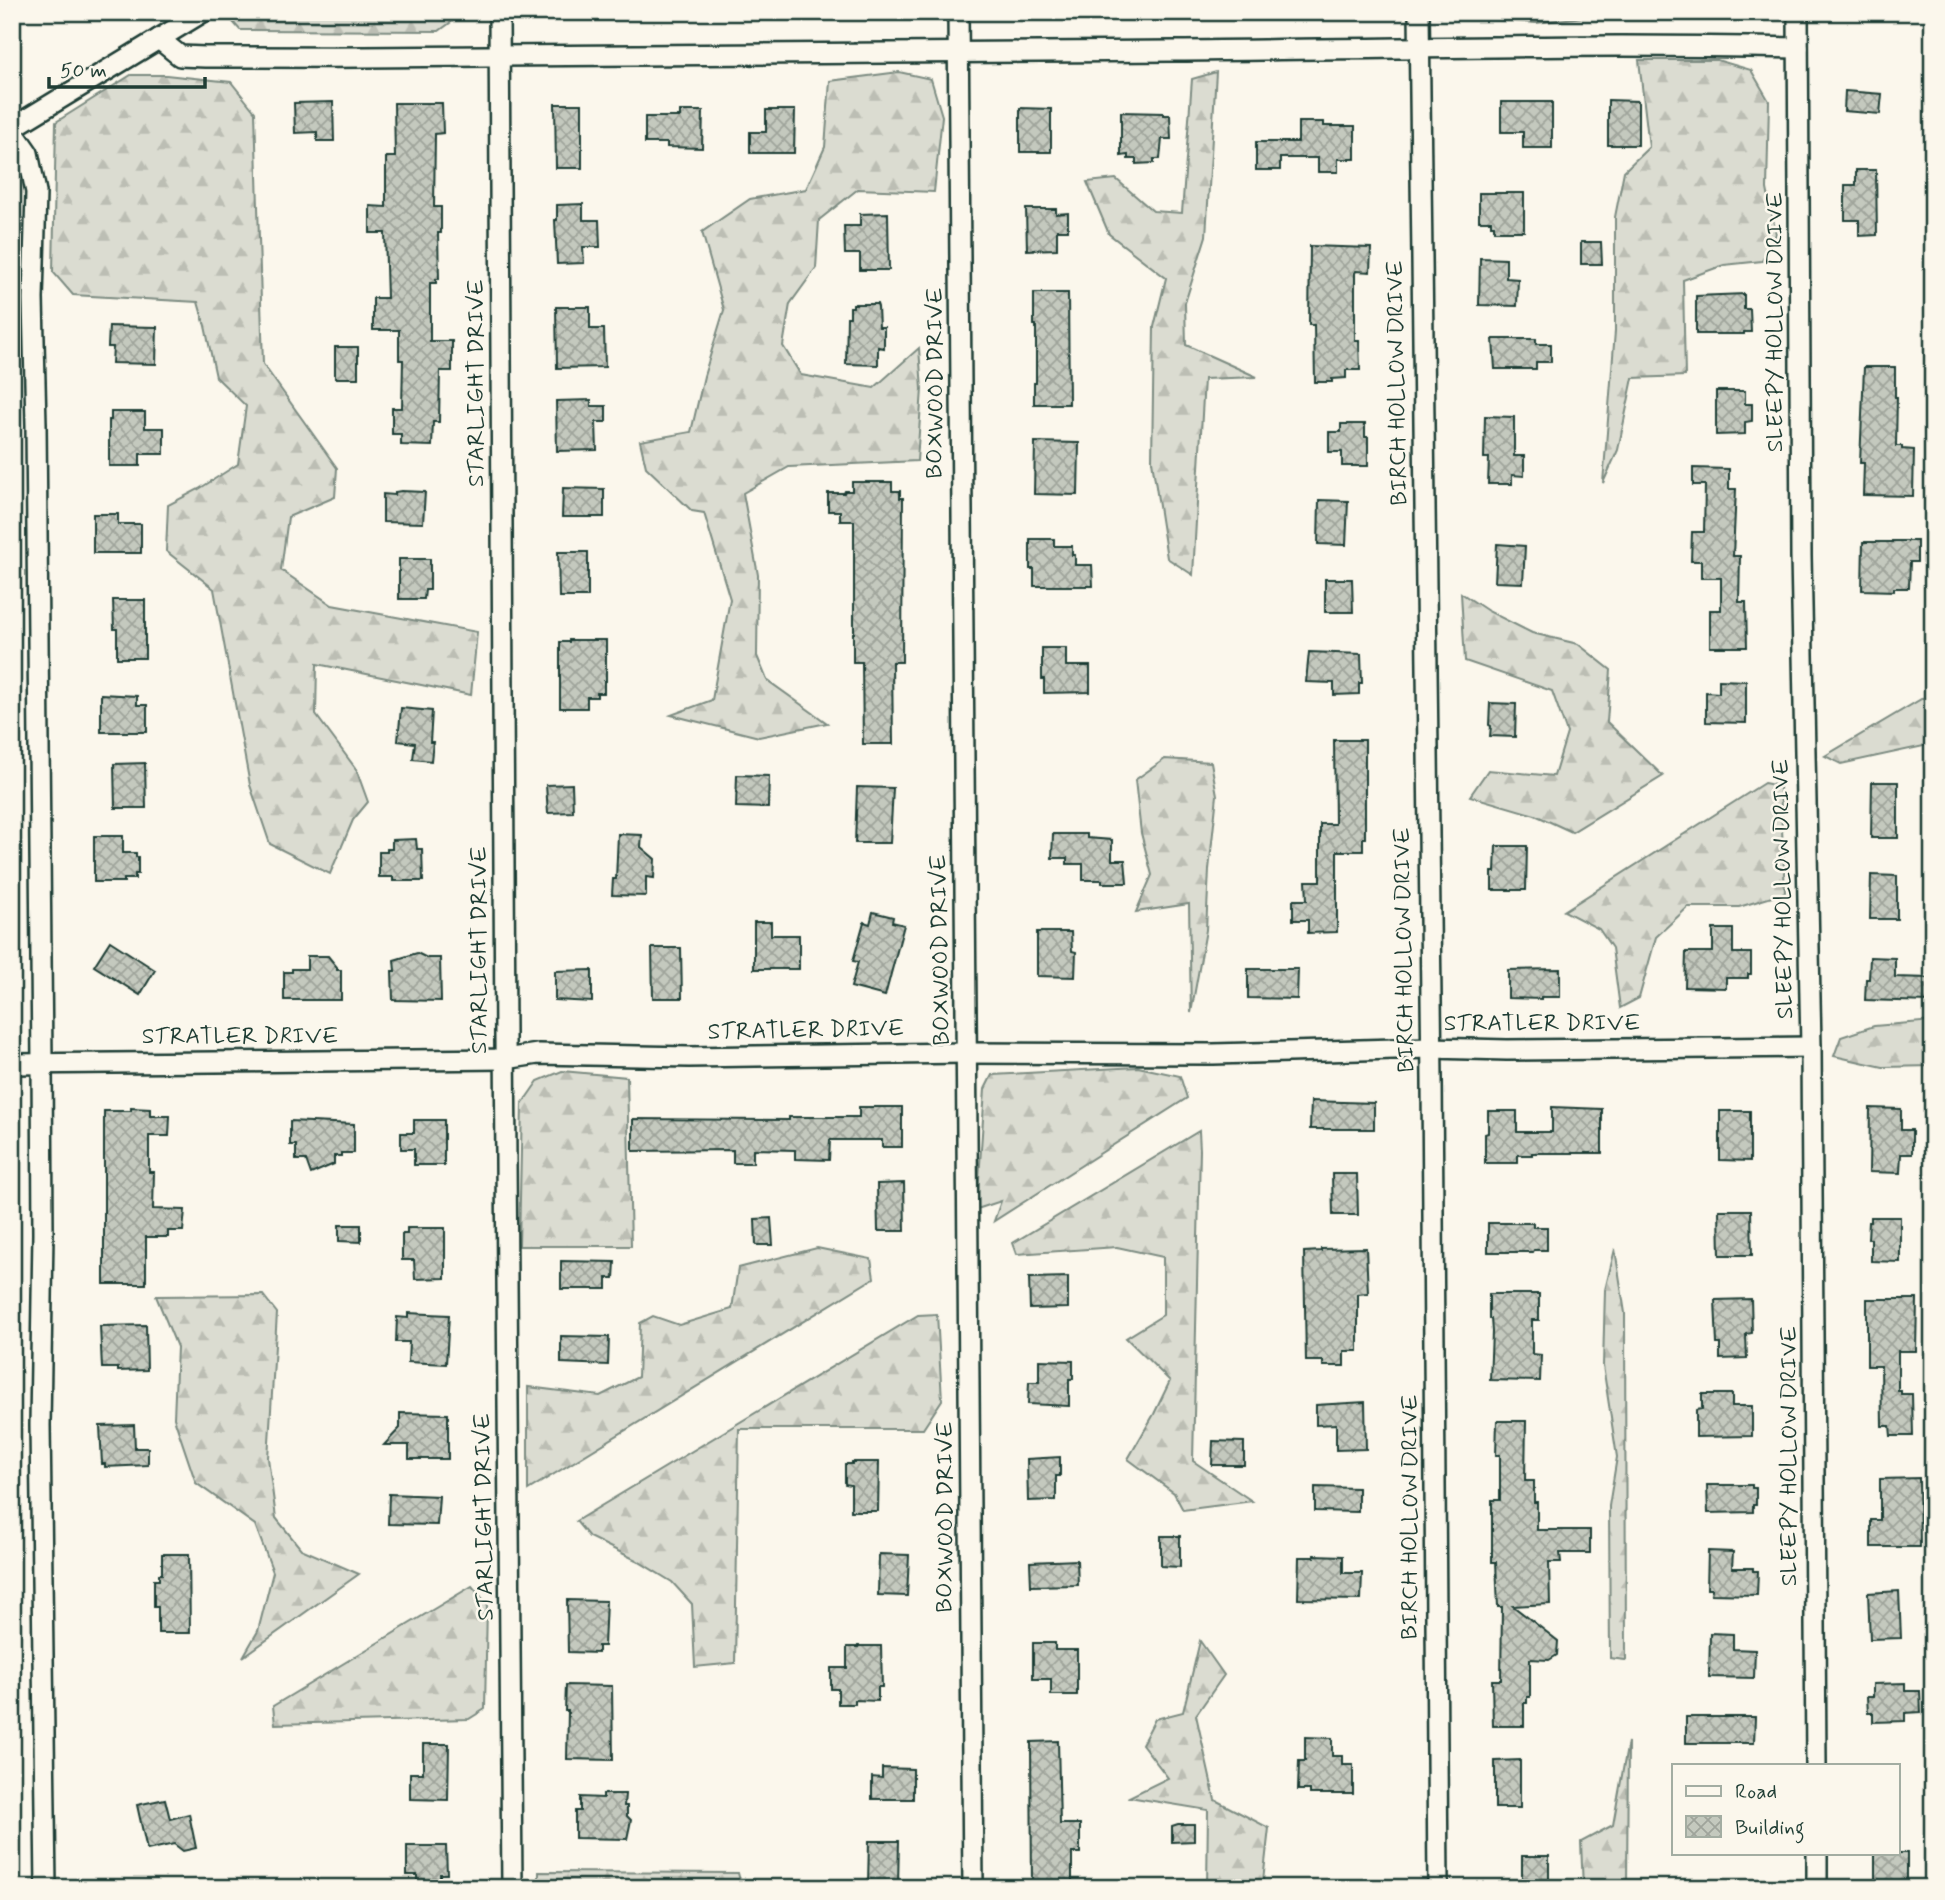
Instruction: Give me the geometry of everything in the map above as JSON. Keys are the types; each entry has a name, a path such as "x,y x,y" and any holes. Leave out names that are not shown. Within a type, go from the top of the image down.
{"street":[{"path":"46,1888 40,1425 42,1063 33,299 36,192 28,153 12,129 203,12"},
{"name":"STARLIGHT DRIVE","path":"499,12 512,1888"},
{"name":"BOXWOOD DRIVE","path":"958,12 973,1888"},
{"name":"BIRCH HOLLOW DRIVE","path":"1419,12 1438,1888"},
{"name":"SLEEPY HOLLOW DRIVE","path":"1798,12 1801,556 1811,1047 1816,1764"},
{"path":"159,39 180,56 500,58 1606,45 1798,48"},
{"name":"STRATLER DRIVE","path":"12,1064 505,1059 538,1054 689,1057 967,1053 1213,1054 1431,1048 1507,1050 1811,1047"},
{"path":"1817,1854 1817,1888"}],"green space":[{"path":"465,12 439,31 240,30 226,14"},
{"path":"1435,12 1591,12 1590,16 1536,23 1435,15"},
{"path":"1639,60 1717,60 1751,70 1769,101 1767,189 1776,234 1762,261 1724,265 1683,280 1685,376 1633,378 1618,450 1603,483 1615,331 1615,217 1624,171 1649,147"},
{"path":"899,72 931,79 942,116 934,192 858,189 819,220 816,268 790,304 783,346 801,375 874,388 919,348 922,389 917,461 789,467 743,493 758,575 757,656 767,680 827,723 759,737 671,715 712,700 730,599 704,513 692,511 646,467 640,441 691,432 724,310 702,232 750,199 806,189 825,147 830,81"},
{"path":"1216,72 1206,236 1185,303 1186,345 1257,377 1204,379 1193,575 1167,558 1152,461 1154,327 1166,278 1109,234 1087,182 1116,179 1153,211 1182,213 1192,79"},
{"path":"131,75 166,75 231,82 255,112 263,364 337,468 335,497 288,517 281,570 332,605 477,632 471,695 317,664 316,715 356,769 368,802 353,820 330,874 270,844 250,785 214,589 166,551 168,505 238,464 246,406 216,377 198,302 73,295 53,272 56,122"},
{"path":"1461,593 1488,611 1532,633 1578,644 1611,670 1607,722 1663,776 1572,832 1535,815 1470,796 1488,770 1554,776 1567,733 1552,691 1465,661"},
{"path":"1933,692 1933,744 1841,764 1825,756"},
{"path":"1165,759 1211,762 1217,795 1206,930 1191,1013 1189,904 1136,912 1152,875 1141,833 1135,780"},
{"path":"1764,783 1780,786 1785,893 1739,907 1688,907 1656,937 1639,998 1620,1008 1612,948 1599,929 1564,911"},
{"path":"1933,1021 1933,1066 1883,1067 1834,1056 1841,1037 1874,1026"},
{"path":"1138,1067 1180,1076 1187,1098 994,1221 1001,1201 977,1209 985,1089 992,1075"},
{"path":"562,1071 627,1077 631,1246 519,1246 522,1104 538,1081"},
{"path":"1199,1131 1193,1461 1252,1501 1183,1510 1174,1493 1128,1459 1170,1381 1126,1338 1163,1315 1163,1257 1117,1247 1017,1254 1013,1243"},
{"path":"817,1248 871,1259 874,1278 528,1490 528,1387 600,1396 638,1377 640,1323 653,1316 679,1325 732,1309 738,1268"},
{"path":"1615,1249 1625,1313 1626,1660 1610,1658 1609,1506 1617,1457 1603,1366 1605,1290"},
{"path":"263,1295 277,1313 268,1458 276,1518 301,1549 359,1574 243,1657 258,1631 273,1572 255,1525 196,1483 174,1418 177,1347 156,1296"},
{"path":"937,1314 942,1400 923,1429 739,1429 735,1663 695,1667 692,1604 672,1582 636,1560 589,1537 576,1521 918,1315"},
{"path":"472,1586 487,1604 485,1709 469,1719 275,1724 273,1706"},
{"path":"1200,1641 1224,1675 1196,1715 1215,1800 1269,1828 1263,1881 1265,1888 1207,1888 1208,1810 1129,1797 1168,1778 1142,1744 1155,1719 1183,1712"},
{"path":"1628,1742 1627,1888 1583,1888 1581,1842 1613,1825"},
{"path":"539,1872 738,1873 742,1888 539,1888"}],"building":[{"path":"1845,91 1882,94 1880,114 1844,111"},
{"path":"1608,100 1638,101 1638,145 1608,145"},
{"path":"333,102 334,141 317,141 317,132 295,133 294,103"},
{"path":"1501,102 1552,102 1552,148 1523,148 1523,132 1501,132"},
{"path":"394,103 442,103 443,133 435,134 434,207 441,207 441,233 438,233 439,279 436,279 436,283 430,283 430,341 452,341 452,371 440,371 439,422 433,422 432,446 401,445 401,434 392,434 392,408 402,408 403,360 399,360 399,330 373,330 373,298 387,298 385,233 370,233 370,206 386,207 386,157 395,157"},
{"path":"555,104 582,104 582,168 556,168"},
{"path":"1020,108 1051,109 1051,152 1020,152"},
{"path":"766,110 795,110 794,153 750,153 750,132 766,132"},
{"path":"680,111 703,111 702,148 645,143 645,117 680,117"},
{"path":"1121,112 1170,115 1171,139 1162,139 1160,159 1154,159 1154,163 1136,164 1136,159 1128,159 1128,155 1121,156"},
{"path":"1298,122 1324,122 1324,126 1355,126 1355,159 1338,159 1338,172 1318,172 1318,158 1280,158 1280,170 1256,170 1256,142 1298,142"},
{"path":"1856,170 1876,170 1877,235 1859,236 1859,220 1845,220 1845,185 1856,185"},
{"path":"1479,193 1524,193 1524,231 1494,231 1491,221 1479,221"},
{"path":"583,204 583,220 599,220 600,247 583,247 584,263 557,264 557,205"},
{"path":"1026,209 1056,209 1056,214 1068,213 1068,230 1057,230 1057,249 1027,250"},
{"path":"888,213 889,270 860,270 860,254 845,254 844,226 860,226 860,214"},
{"path":"1581,242 1601,242 1602,264 1581,264"},
{"path":"1310,246 1371,248 1370,272 1355,273 1355,340 1359,340 1360,370 1346,370 1346,378 1332,379 1332,382 1315,382 1314,325 1309,325"},
{"path":"1480,258 1506,259 1506,278 1518,279 1517,306 1479,305"},
{"path":"1034,293 1068,293 1069,404 1034,404"},
{"path":"1744,294 1744,309 1750,309 1751,332 1696,334 1696,296"},
{"path":"853,304 877,304 879,327 884,327 884,348 878,347 878,365 846,364 847,317 850,317 850,307 853,307"},
{"path":"556,307 590,307 590,329 604,329 605,367 557,368"},
{"path":"109,326 157,327 156,364 112,363 113,347 108,347"},
{"path":"1493,339 1536,339 1536,344 1551,344 1551,362 1536,362 1536,369 1495,369"},
{"path":"335,347 358,347 358,378 335,378"},
{"path":"1864,367 1895,367 1896,446 1914,450 1913,496 1863,495 1864,463 1860,463"},
{"path":"1716,391 1745,391 1745,404 1752,404 1752,421 1745,422 1745,434 1716,435"},
{"path":"591,400 591,406 606,406 606,422 596,422 597,450 557,451 556,401"},
{"path":"111,412 145,412 145,428 164,428 164,454 140,454 140,466 109,466"},
{"path":"1485,416 1514,417 1514,456 1524,456 1524,476 1512,475 1512,484 1488,484 1489,458 1484,458"},
{"path":"1341,424 1365,424 1368,466 1342,466 1342,452 1329,452 1329,432 1341,432"},
{"path":"1035,442 1079,443 1078,495 1034,494"},
{"path":"1693,468 1729,469 1729,489 1736,489 1733,556 1740,556 1739,602 1746,602 1747,647 1710,647 1710,610 1721,610 1721,578 1701,578 1701,561 1691,561 1692,532 1704,532 1705,485 1693,485"},
{"path":"852,482 892,482 892,491 900,491 900,498 903,498 902,662 892,662 893,744 863,744 862,662 853,662 854,521 840,521 840,511 828,511 828,493 852,491"},
{"path":"563,488 604,489 604,517 562,517"},
{"path":"395,492 425,492 423,523 383,522 383,494 395,495"},
{"path":"1319,500 1348,501 1346,545 1318,544"},
{"path":"93,514 118,514 118,524 141,524 141,553 93,553"},
{"path":"1030,539 1054,539 1054,546 1072,546 1075,565 1092,565 1093,586 1034,586 1034,569 1030,569"},
{"path":"1917,541 1917,562 1910,562 1909,588 1894,588 1894,591 1862,590 1863,542"},
{"path":"1497,544 1525,546 1523,583 1495,582"},
{"path":"558,552 588,552 588,597 559,597"},
{"path":"399,559 430,559 430,590 425,590 424,599 399,599"},
{"path":"1325,579 1352,579 1353,612 1325,612"},
{"path":"113,600 145,600 145,658 117,658"},
{"path":"606,640 604,693 597,693 597,697 587,697 587,708 560,708 560,642"},
{"path":"1042,648 1066,648 1066,666 1090,666 1090,692 1044,693"},
{"path":"1309,652 1361,654 1362,683 1359,683 1359,694 1334,695 1334,683 1306,682"},
{"path":"1719,680 1746,681 1746,723 1706,722 1706,692 1719,693"},
{"path":"101,694 137,696 137,705 147,705 147,732 101,732"},
{"path":"1490,703 1516,704 1515,737 1490,736"},
{"path":"401,708 432,711 431,761 413,759 415,743 398,741"},
{"path":"1334,740 1365,740 1365,838 1363,851 1337,851 1337,932 1308,933 1308,920 1293,920 1293,900 1307,900 1306,881 1320,881 1320,824 1335,824"},
{"path":"145,763 146,808 115,808 114,764"},
{"path":"737,775 769,776 768,808 736,807"},
{"path":"1872,782 1898,782 1898,838 1871,838"},
{"path":"572,784 573,812 548,813 546,785"},
{"path":"857,787 893,788 890,843 855,843"},
{"path":"618,834 642,835 641,847 655,859 654,878 646,877 646,896 612,895 613,879 616,879"},
{"path":"1053,834 1087,834 1087,838 1112,840 1112,860 1125,860 1127,883 1083,880 1083,864 1067,864 1067,858 1052,858"},
{"path":"94,836 123,836 123,853 136,853 138,857 138,874 135,874 135,879 124,879 124,882 94,882"},
{"path":"416,839 417,849 422,849 423,881 393,881 393,877 379,877 379,852 392,849 392,840"},
{"path":"1496,846 1527,846 1526,890 1492,890"},
{"path":"1871,875 1897,876 1897,919 1870,919"},
{"path":"873,912 893,917 892,922 904,925 885,996 851,987 858,962 853,961 864,922 870,924"},
{"path":"754,922 771,922 771,935 799,935 799,969 754,969"},
{"path":"1713,929 1733,929 1733,953 1751,953 1751,974 1748,974 1748,978 1726,978 1726,988 1685,987 1686,952 1713,952"},
{"path":"1037,932 1071,932 1072,951 1076,952 1075,977 1037,976"},
{"path":"110,941 155,970 140,995 94,966"},
{"path":"652,948 681,948 682,998 653,998"},
{"path":"417,953 427,958 440,958 441,1001 393,1000 394,960"},
{"path":"307,956 328,956 337,970 341,970 341,1000 284,1000 284,972 307,969"},
{"path":"1870,957 1895,958 1895,977 1930,978 1930,1002 1865,1000"},
{"path":"1248,969 1298,969 1297,999 1248,998"},
{"path":"1560,969 1560,997 1508,998 1508,970"},
{"path":"592,970 592,1002 555,1000 555,971"},
{"path":"1311,1101 1374,1103 1374,1129 1310,1129"},
{"path":"859,1107 902,1107 902,1147 882,1147 882,1140 830,1140 829,1160 795,1159 795,1150 753,1149 753,1163 733,1163 733,1150 633,1151 633,1119 789,1120 789,1117 859,1117"},
{"path":"1552,1107 1602,1109 1602,1153 1532,1153 1518,1155 1518,1163 1485,1163 1488,1111 1517,1111 1517,1132 1552,1132"},
{"path":"131,1108 150,1109 150,1116 170,1116 169,1136 149,1136 149,1172 154,1172 153,1209 185,1210 183,1231 168,1231 168,1237 146,1237 146,1284 104,1284 104,1111 131,1111"},
{"path":"1870,1108 1901,1109 1901,1130 1912,1130 1912,1154 1901,1154 1900,1173 1869,1172"},
{"path":"1720,1111 1750,1111 1750,1161 1720,1160"},
{"path":"414,1120 444,1120 444,1165 414,1165 414,1149 401,1149 401,1133 414,1133"},
{"path":"290,1121 354,1124 354,1153 334,1156 334,1164 311,1174 306,1160 296,1160 296,1145 290,1145"},
{"path":"1332,1174 1357,1174 1358,1215 1333,1215"},
{"path":"904,1183 905,1231 878,1231 877,1184"},
{"path":"1719,1210 1751,1210 1752,1255 1720,1255"},
{"path":"1871,1217 1900,1217 1900,1262 1871,1261 1871,1239 1868,1239"},
{"path":"771,1218 773,1245 756,1245 755,1219"},
{"path":"1488,1223 1533,1223 1533,1227 1547,1227 1547,1250 1488,1252"},
{"path":"339,1225 361,1225 361,1242 339,1241"},
{"path":"407,1228 445,1228 445,1278 415,1279 414,1260 402,1260 402,1234 407,1234"},
{"path":"1366,1248 1368,1293 1358,1294 1358,1351 1344,1351 1344,1366 1323,1366 1323,1361 1306,1361 1304,1252"},
{"path":"561,1261 615,1262 614,1278 607,1278 607,1289 561,1289"},
{"path":"1068,1277 1068,1308 1030,1309 1029,1278"},
{"path":"1489,1294 1539,1294 1539,1320 1532,1320 1532,1354 1541,1355 1540,1381 1490,1380 1492,1332"},
{"path":"1751,1299 1752,1333 1746,1334 1747,1358 1720,1359 1715,1300"},
{"path":"1867,1299 1917,1299 1916,1351 1898,1351 1898,1391 1901,1391 1901,1394 1912,1394 1913,1436 1891,1436 1890,1426 1882,1426 1881,1366 1867,1366"},
{"path":"408,1313 449,1315 446,1364 408,1362 409,1342 396,1342 397,1317 408,1318"},
{"path":"146,1325 147,1370 118,1371 118,1368 102,1368 100,1326"},
{"path":"561,1336 609,1337 608,1365 561,1363"},
{"path":"1039,1360 1073,1361 1073,1379 1069,1379 1069,1406 1028,1404 1029,1382 1039,1382"},
{"path":"1702,1394 1732,1394 1732,1406 1752,1406 1752,1436 1696,1437 1696,1410 1702,1409"},
{"path":"1365,1402 1366,1449 1336,1450 1336,1424 1316,1425 1316,1405"},
{"path":"400,1413 448,1414 448,1459 409,1459 409,1445 384,1445 400,1428"},
{"path":"1497,1421 1526,1421 1525,1481 1534,1481 1537,1530 1590,1530 1590,1553 1560,1553 1561,1562 1549,1562 1550,1604 1513,1606 1558,1641 1557,1655 1549,1660 1530,1659 1530,1697 1527,1697 1527,1703 1524,1703 1524,1726 1493,1726 1492,1680 1501,1680 1502,1607 1498,1607 1496,1562 1492,1562 1492,1500 1500,1500 1500,1455 1496,1455"},
{"path":"134,1425 135,1448 148,1448 148,1465 105,1467 105,1464 102,1464 100,1426"},
{"path":"1213,1441 1244,1442 1244,1465 1212,1465"},
{"path":"1060,1457 1060,1476 1056,1476 1056,1500 1028,1501 1027,1459"},
{"path":"879,1462 878,1511 851,1511 851,1485 845,1484 845,1464"},
{"path":"1919,1478 1920,1547 1871,1547 1871,1520 1880,1520 1880,1479"},
{"path":"1707,1485 1752,1485 1752,1488 1756,1488 1756,1505 1753,1505 1753,1512 1708,1513"},
{"path":"1315,1487 1358,1488 1358,1512 1315,1511"},
{"path":"389,1494 439,1496 437,1525 388,1524"},
{"path":"1161,1536 1180,1536 1180,1567 1161,1566"},
{"path":"1708,1551 1733,1552 1732,1568 1753,1568 1753,1571 1758,1571 1757,1595 1711,1594 1712,1589 1707,1589"},
{"path":"162,1554 189,1554 190,1633 158,1633 154,1580 159,1580 159,1574 162,1574"},
{"path":"879,1554 909,1555 907,1596 878,1595"},
{"path":"1343,1556 1343,1573 1362,1573 1361,1600 1298,1599 1299,1557"},
{"path":"1077,1560 1078,1585 1031,1586 1030,1562"},
{"path":"1899,1591 1901,1638 1870,1639 1868,1593"},
{"path":"567,1600 606,1601 604,1646 598,1646 598,1653 568,1652"},
{"path":"1710,1633 1733,1634 1733,1649 1755,1650 1754,1678 1709,1677"},
{"path":"1033,1643 1055,1643 1055,1650 1077,1650 1077,1695 1051,1695 1051,1679 1033,1679"},
{"path":"881,1646 882,1687 878,1687 878,1701 855,1700 855,1704 838,1704 838,1689 831,1689 831,1668 847,1668 847,1647"},
{"path":"1905,1683 1905,1691 1920,1691 1921,1712 1905,1713 1905,1721 1873,1722 1873,1713 1868,1713 1867,1697 1873,1697 1873,1684"},
{"path":"566,1685 612,1686 613,1760 567,1759"},
{"path":"1686,1717 1755,1717 1754,1743 1686,1743"},
{"path":"1305,1737 1332,1738 1332,1756 1342,1756 1342,1765 1353,1765 1353,1794 1310,1794 1310,1790 1298,1790 1299,1761 1305,1761"},
{"path":"1058,1741 1060,1824 1080,1824 1080,1853 1072,1853 1072,1888 1032,1888 1031,1742"},
{"path":"423,1744 449,1744 448,1800 410,1799 410,1773 423,1773"},
{"path":"1520,1760 1520,1808 1495,1808 1495,1761"},
{"path":"882,1768 913,1769 913,1799 872,1799 872,1777 882,1778"},
{"path":"603,1794 625,1794 624,1806 627,1806 627,1816 631,1820 627,1839 575,1838 575,1811 580,1811 580,1797 603,1798"},
{"path":"165,1799 170,1819 189,1814 196,1848 183,1851 174,1844 147,1850 137,1805"},
{"path":"1194,1824 1194,1841 1172,1842 1172,1826"},
{"path":"869,1841 899,1841 898,1885 868,1884"},
{"path":"407,1846 446,1846 447,1874 440,1874 440,1887 417,1887 417,1875 407,1875"},
{"path":"1907,1853 1907,1886 1875,1886 1875,1854"},
{"path":"1522,1856 1549,1856 1549,1888 1522,1888"}]}
